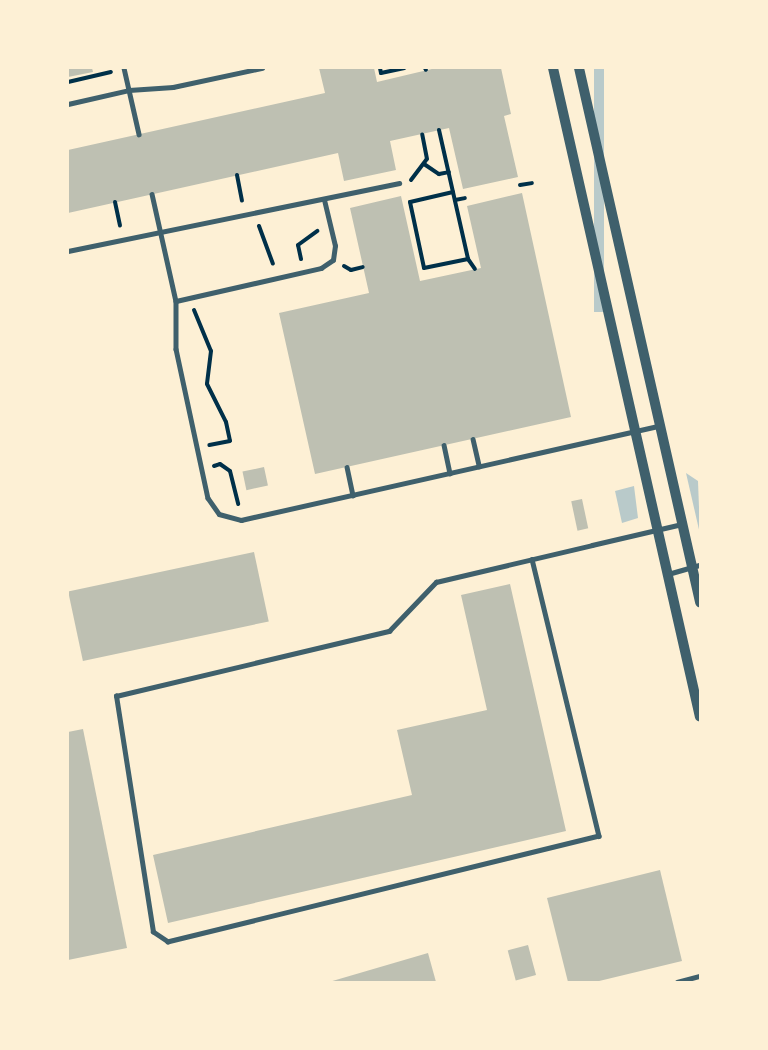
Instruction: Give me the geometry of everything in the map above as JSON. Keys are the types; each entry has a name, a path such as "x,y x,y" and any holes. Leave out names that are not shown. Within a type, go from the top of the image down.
{"street":[{"path":"553,68 700,717"},
{"path":"579,68 683,524 697,566 700,602"}],"lane":[{"path":"124,68 139,134"},
{"path":"68,104 129,90 173,87 262,68"},
{"path":"68,251 253,211 324,200 399,183"},
{"path":"152,194 176,301 176,349 208,498 219,514 241,520 660,426"},
{"path":"176,301 304,272 333,260 335,246 324,200"},
{"path":"473,439 479,466"},
{"path":"444,445 450,473"},
{"path":"347,467 353,495"},
{"path":"532,559 598,836 168,942 153,932 116,696 389,631 436,582 532,559 683,524"},
{"path":"668,574 697,566"},
{"path":"677,982 700,976"}],"path":[{"path":"68,82 124,68"},
{"path":"380,68 381,73 404,68"},
{"path":"439,130 468,259 475,269"},
{"path":"399,183 415,179 427,159 422,134"},
{"path":"424,164 440,174 448,172"},
{"path":"237,176 245,213"},
{"path":"520,185 532,183"},
{"path":"453,192 410,202 424,268 468,259"},
{"path":"455,200 465,198"},
{"path":"115,202 123,239"},
{"path":"253,211 278,278"},
{"path":"304,272 298,245 329,221"},
{"path":"189,298 211,351 207,384 226,422 230,441 197,448"},
{"path":"217,465 230,471 241,520"}],"shaded area":[{"path":"594,68 604,68 604,312 594,312"},
{"path":"686,473 698,481 700,534"},
{"path":"634,486 638,518 622,523 615,491"}],"building":[{"path":"68,68 92,68 93,72 68,77"},
{"path":"319,68 374,68 377,82 436,68 501,68 511,114 504,116 518,177 463,189 449,128 390,141 396,170 344,181 338,153 68,213 68,150 325,93"},
{"path":"522,193 571,417 315,474 279,313 369,293 350,208 401,196 420,281 481,268 467,206"},
{"path":"264,467 268,486 246,490 242,472"},
{"path":"582,499 588,528 577,531 571,501"},
{"path":"254,552 269,621 83,661 68,592"},
{"path":"510,584 566,831 168,923 153,855 412,795 397,730 487,710 461,595"},
{"path":"83,729 127,948 68,960 68,732"},
{"path":"660,870 682,961 595,982 568,982 547,898"},
{"path":"528,945 536,975 516,980 508,950"},
{"path":"428,953 436,982 329,982"}]}
